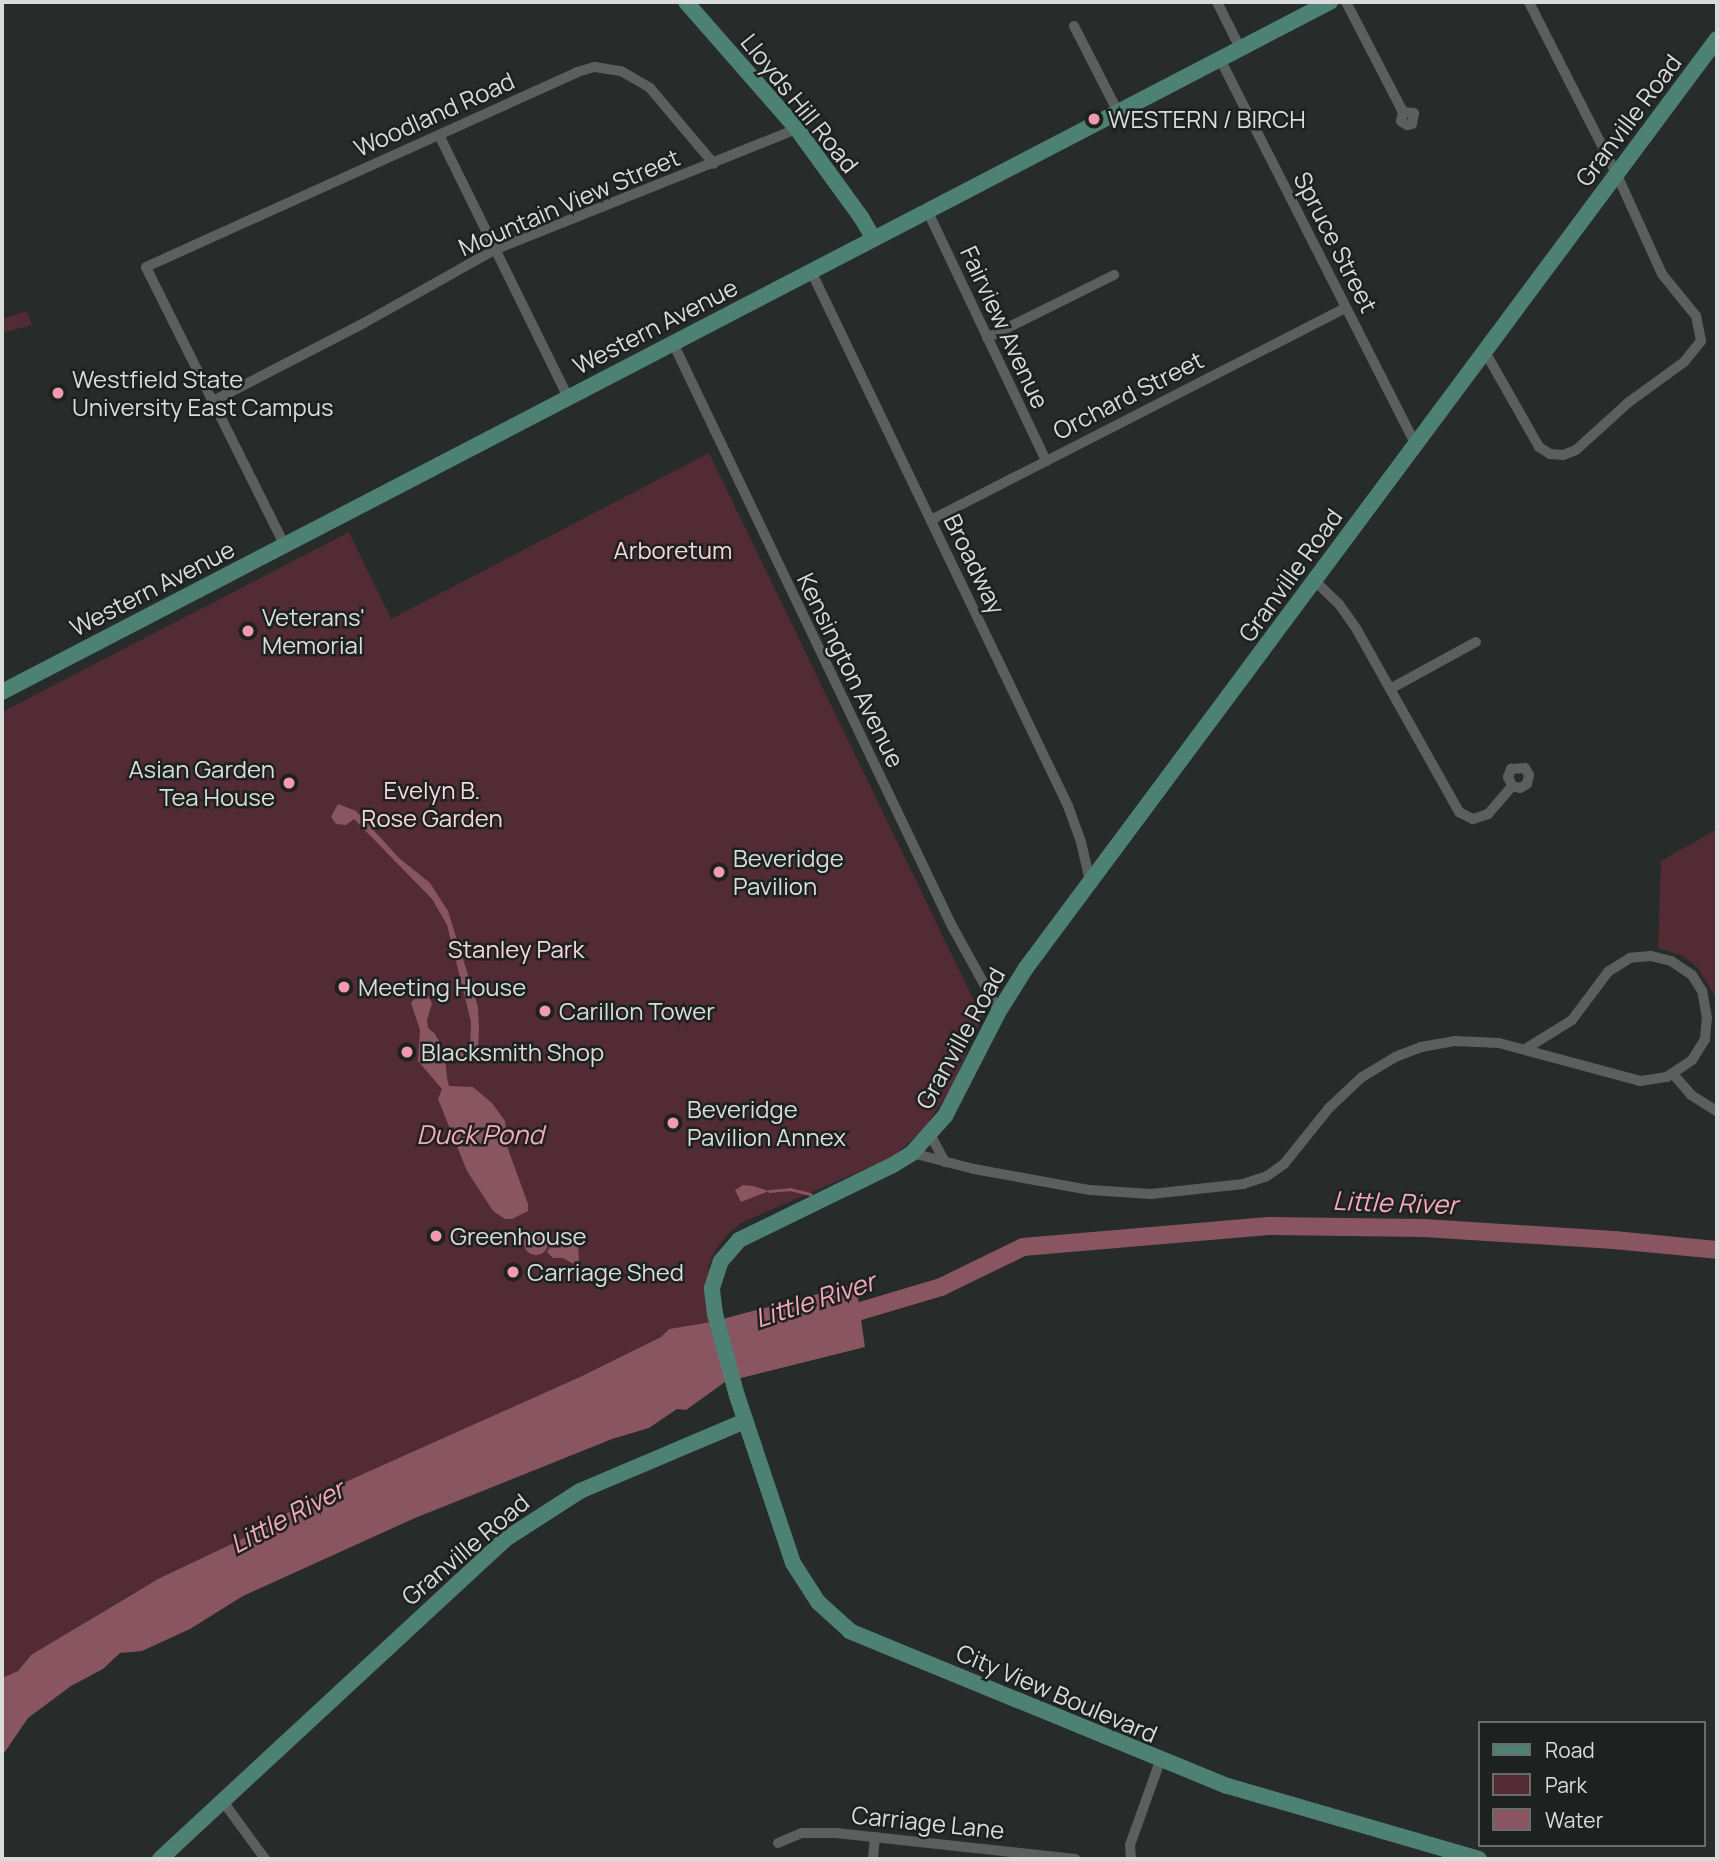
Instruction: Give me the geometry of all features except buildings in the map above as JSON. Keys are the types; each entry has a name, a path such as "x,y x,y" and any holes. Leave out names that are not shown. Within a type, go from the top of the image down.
{"street":[{"name":"Lloyds Hill Road","path":"686,2 797,130 861,217 873,239"},
{"path":"1217,2 1240,48"},
{"name":"Western Avenue","path":"2,692 1330,2"},
{"path":"1346,2 1403,112"},
{"path":"1484,350 1535,441 1544,451 1556,456 1576,450 1699,347 1700,324 1662,274 1617,175 1529,2"},
{"path":"1074,26 1118,112"},
{"name":"Granville Road","path":"160,1859 445,1592 525,1525 594,1485 746,1421 713,1303 715,1274 734,1244 759,1229 856,1185 912,1153 930,1134 955,1102 1012,988 1717,39"},
{"name":"Spruce Street","path":"1220,60 1415,444"},
{"name":"Woodland Road","path":"213,401 146,267 577,72 603,66 635,77 650,88 714,164"},
{"name":"Mountain View Street","path":"213,401 364,323 495,250 797,130"},
{"path":"439,135 568,397"},
{"name":"Fairview Avenue","path":"927,210 1045,461"},
{"name":"Broadway","path":"811,271 1068,806 1090,880"},
{"path":"987,338 1114,275"},
{"name":"Orchard Street","path":"931,520 1346,308"},
{"name":"Kensington Avenue","path":"673,343 934,889 999,1011"},
{"path":"213,401 284,544"},
{"path":"1314,580 1345,611 1451,801 1462,815 1473,819 1488,814 1512,786"},
{"path":"1390,689 1476,642"},
{"path":"912,1153 1060,1186 1128,1194 1177,1192 1243,1184 1267,1176 1284,1164 1344,1092 1372,1070 1420,1047 1454,1041 1489,1042 1527,1048 1641,1081 1654,1081 1673,1074 1700,1051 1707,1032 1702,991 1696,979 1677,964 1658,957 1637,957 1618,964 1602,978 1572,1020 1527,1048"},
{"path":"1673,1074 1691,1095 1717,1111"},
{"path":"930,1134 945,1162"},
{"name":"City View Boulevard","path":"746,1421 793,1563 803,1581 832,1617 850,1631 1160,1761 1227,1786 1479,1859"},
{"path":"1131,1859 1130,1844 1160,1761"},
{"path":"222,1800 265,1859"},
{"name":"Carriage Lane","path":"778,1843 802,1833 875,1837 1076,1859"},
{"path":"873,1859 875,1837"}],"green space":[{"path":"27,311 32,325 2,333 2,319"},
{"name":"Stanley Park","path":"709,453 982,1017 953,1084 925,1128 893,1157 743,1222 730,1232 716,1249 708,1267 713,1282 711,1322 669,1329 661,1337 582,1376 313,1498 257,1532 133,1593 28,1658 18,1671 2,1678 2,712 349,532 391,619"},
{"path":"1717,829 1717,999 1697,967 1681,955 1658,948 1661,861"}],"water":[{"name":"Duck Pond","path":"338,804 356,811 399,858 430,883 448,911 478,1007 479,1029 478,1052 472,1057 445,1056 447,1078 449,1086 473,1087 492,1103 505,1121 508,1149 528,1204 528,1211 512,1219 505,1219 493,1211 467,1171 438,1099 442,1089 418,1061 420,1030 411,1003 424,988 432,1003 427,1020 428,1028 435,1034 444,1050 470,1047 471,1022 447,925 432,899 354,819 346,825 336,824 331,817"},
{"path":"743,1185 769,1191 741,1202 735,1190"},
{"path":"536,1231 545,1234 548,1243 545,1252 536,1255 527,1252 524,1243 527,1234"},
{"path":"553,1242 561,1246 572,1243 578,1247 579,1260 574,1264 563,1258 553,1258 547,1252"},
{"path":"856,1284 865,1347 725,1382 686,1410 677,1409 649,1428 612,1439 415,1518 243,1596 190,1629 142,1651 120,1653 103,1669 71,1686 28,1718 2,1756 2,1678 18,1671 31,1655 158,1579 257,1532 302,1504 352,1479 582,1376 661,1337 669,1329 711,1322"}],"waterway":[{"path":"769,1191 790,1189 810,1194"},
{"name":"Little River","path":"837,1318 941,1287 1023,1247 1268,1226 1424,1228 1614,1240 1717,1250"}],"place":[{"name":"WESTERN / BIRCH","path":"1094,119"},
{"name":"Westfield State University East Campus","path":"58,393"},
{"name":"Veterans' Memorial","path":"248,631"},
{"name":"Asian Garden Tea House","path":"289,783"},
{"name":"Beveridge Pavilion","path":"719,872"},
{"name":"Meeting House","path":"344,987"},
{"name":"Carillon Tower","path":"545,1011"},
{"name":"Blacksmith Shop","path":"407,1052"},
{"name":"Beveridge Pavilion Annex","path":"673,1123"},
{"name":"Greenhouse","path":"436,1236"},
{"name":"Carriage Shed","path":"513,1272"}],"park label":[{"name":"Arboretum","path":"673,550"},
{"name":"Evelyn B. Rose Garden","path":"432,804"}]}
